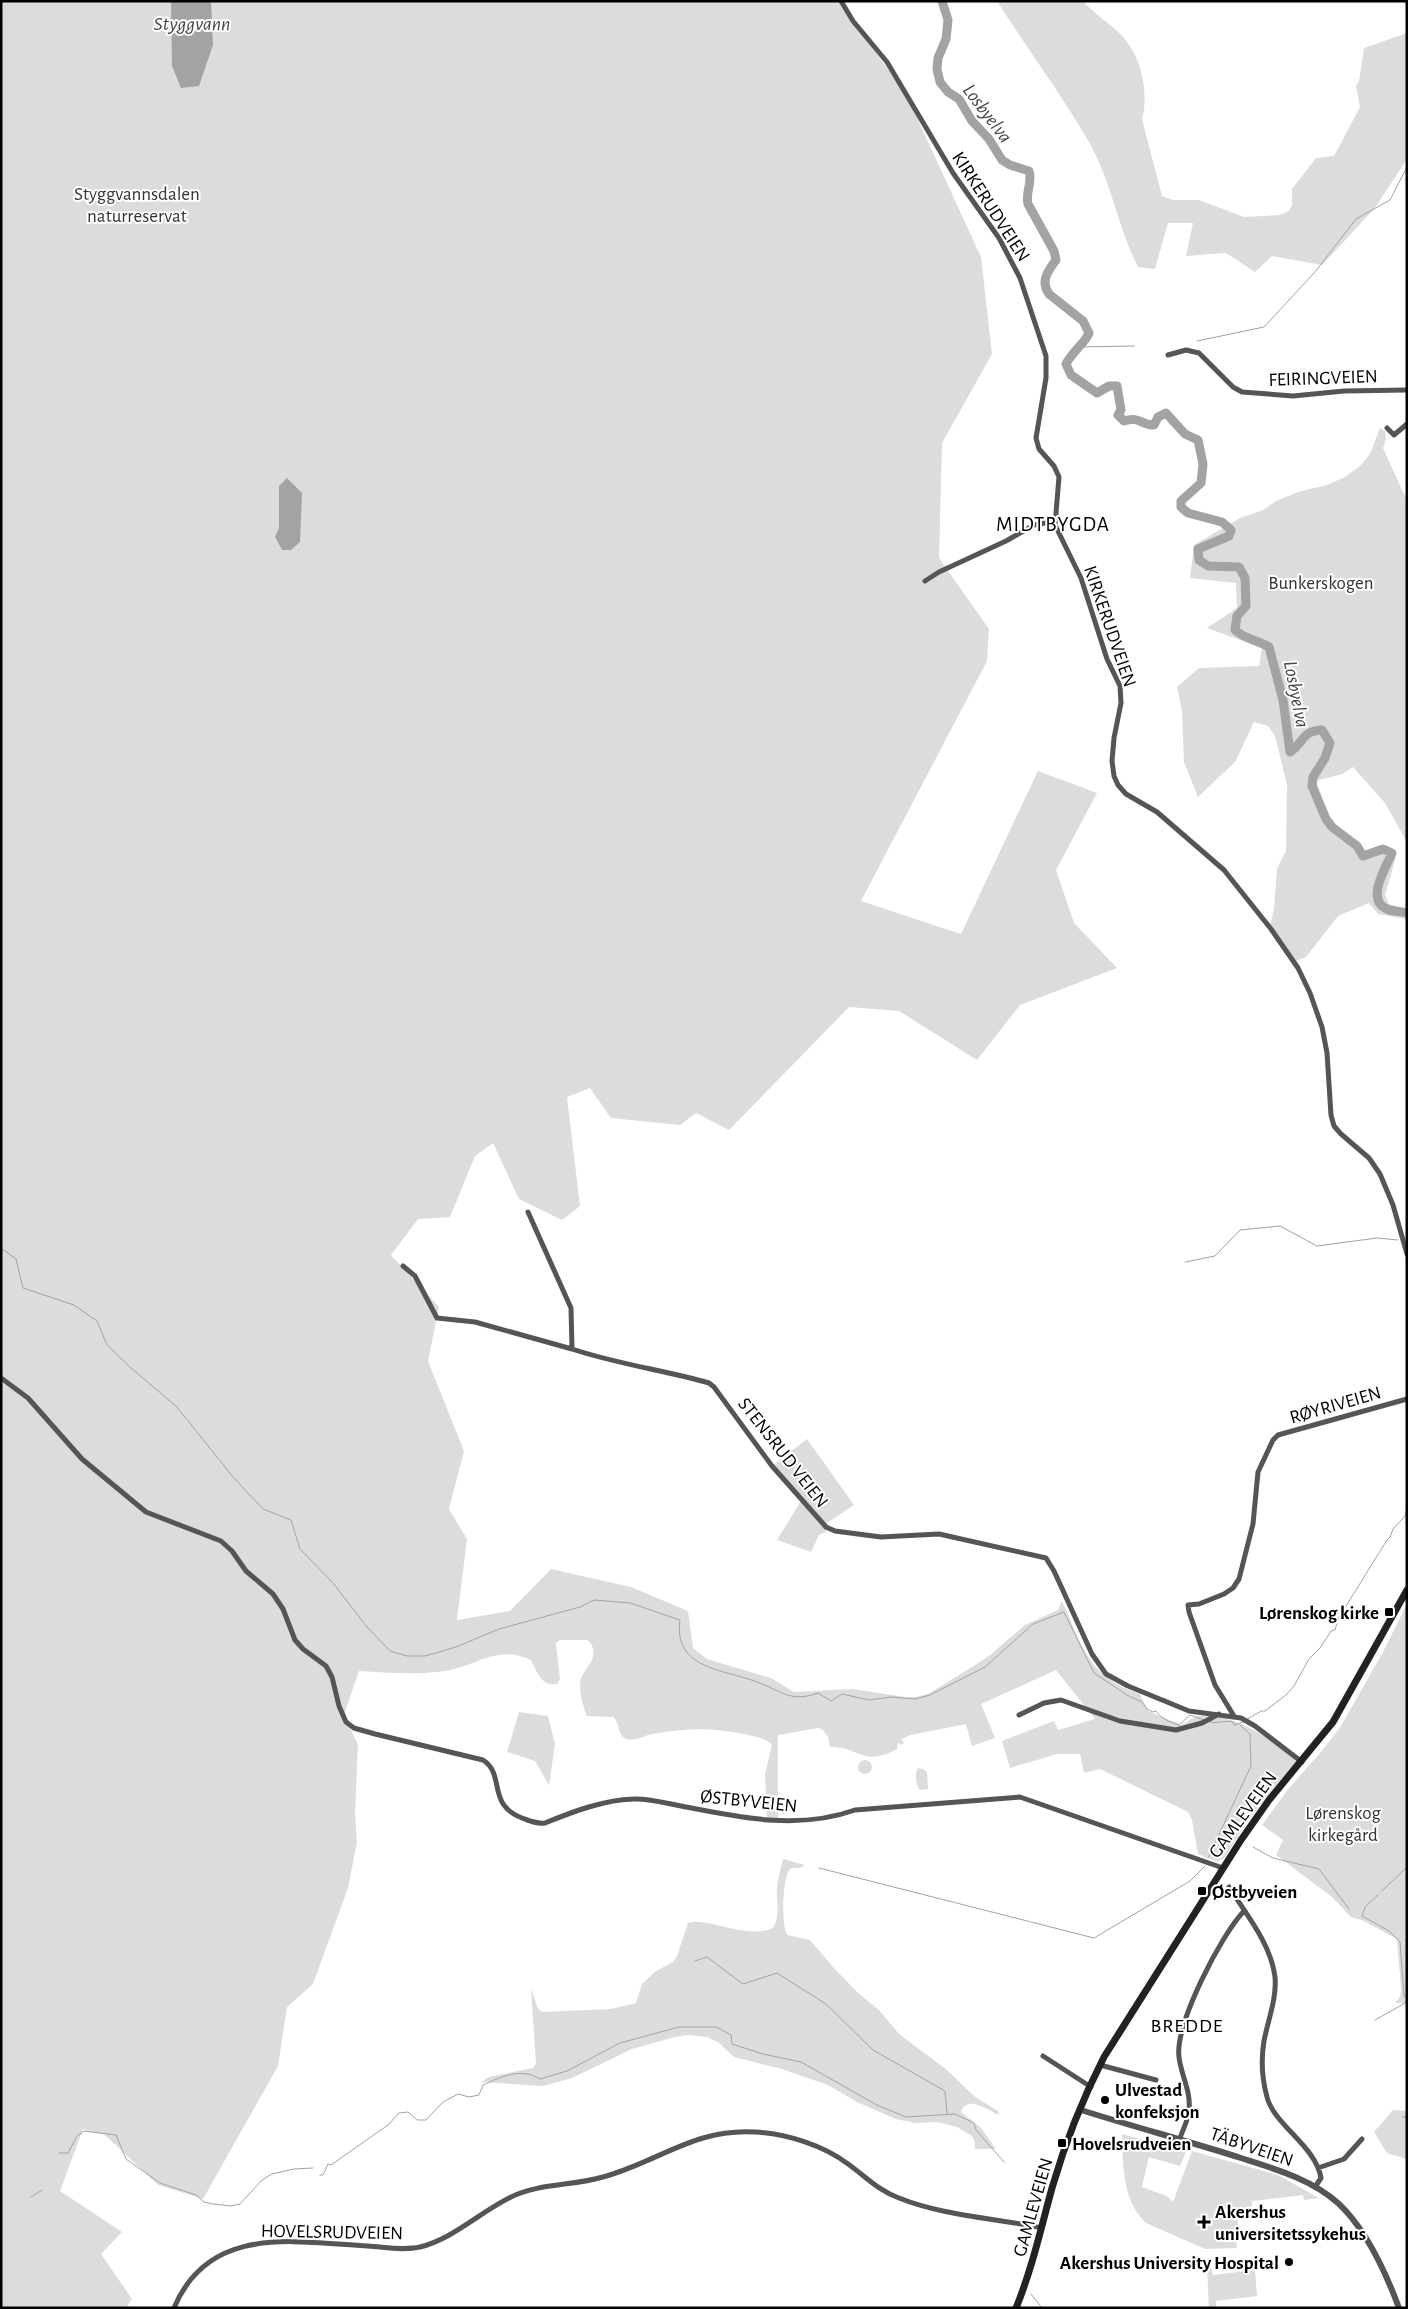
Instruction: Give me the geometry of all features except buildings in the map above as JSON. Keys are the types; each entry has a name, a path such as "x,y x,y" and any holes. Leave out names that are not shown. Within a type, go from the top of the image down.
{"main road":[{"name":"GAMLEVEIEN","path":"1016,2308 1031,2268 1058,2168 1100,2065 1222,1868 1266,1805 1327,1732 1407,1590"}],"street":[{"name":"KIRKERUDVEIEN","path":"841,1 853,21 886,62 953,173 999,238 1017,270 1046,356 1046,378 1036,438 1039,449 1054,466 1059,477 1055,525 1080,578 1107,659 1120,686 1121,703 1114,738 1112,761 1114,776 1126,794 1157,812 1224,870 1271,929 1298,968 1310,993 1322,1027 1327,1052 1331,1115 1334,1126 1369,1158 1380,1174 1393,1205 1407,1254"},
{"name":"FEIRINGVEIEN","path":"1168,355 1186,350 1199,353 1233,387 1242,392 1294,396 1344,390 1407,390"},
{"path":"1387,428 1394,435 1407,424"},
{"path":"925,581 939,572 1006,541 1034,525 1045,523 1055,525"},
{"path":"403,1266 415,1276 437,1318 475,1322 572,1349 571,1308 528,1212"},
{"name":"STENSRUD VEIEN","path":"572,1349 598,1358 664,1370 709,1383 714,1387 778,1473 818,1521 835,1531 881,1537 939,1534 1046,1558 1054,1571 1092,1654 1106,1674 1128,1686 1189,1711 1234,1716 1255,1726 1302,1762"},
{"name":"ØSTBYVEIEN","path":"1,1378 28,1398 82,1460 146,1512 221,1541 232,1551 246,1571 273,1594 283,1609 295,1640 303,1650 326,1666 332,1677 339,1706 346,1722 363,1731 483,1760 488,1763 505,1808 511,1814 538,1824 585,1808 632,1799 746,1818 804,1821 833,1818 860,1810 1020,1797 1222,1868"},
{"name":"RØYRIVEIEN","path":"1234,1716 1215,1685 1188,1605 1198,1604 1224,1594 1233,1588 1239,1579 1253,1524 1258,1472 1273,1440 1278,1435 1407,1399"},
{"path":"1019,1715 1044,1703 1061,1700 1120,1721 1176,1730 1202,1723 1219,1714"},
{"path":"1229,1886 1268,1952 1275,1980 1262,2061 1267,2098 1271,2108 1296,2136 1318,2168 1321,2178 1315,2187"},
{"path":"1180,2138 1190,2111 1190,2099 1179,2056 1180,2039 1193,1999 1219,1950 1244,1911"},
{"path":"1043,2056 1090,2087"},
{"path":"1100,2065 1156,2080"},
{"name":"TÄBYVEIEN","path":"1081,2110 1180,2138 1275,2169 1315,2187 1343,2208 1368,2243 1386,2277 1399,2308"},
{"name":"HOVELSRUDVEIEN","path":"174,2308 180,2292 203,2265 228,2251 245,2245 266,2241 286,2241 400,2248 422,2246 454,2231 511,2197 527,2190 606,2177 698,2139 726,2132 776,2134 817,2147 835,2155 886,2193 913,2204 1042,2228"},
{"path":"1318,2168 1344,2159 1362,2139"}],"green space":[{"name":"Styggvannsdalen naturreservat","path":"1,1 838,1 906,94 981,257 992,354 942,443 939,558 989,629 987,661 861,901 961,934 1038,771 1097,793 1056,870 1074,923 1117,968 1020,1005 977,1060 899,1011 849,1007 729,1130 696,1113 680,1125 611,1118 590,1088 567,1097 580,1206 562,1220 519,1199 493,1143 475,1156 450,1217 418,1219 391,1255 439,1307 428,1361 464,1451 449,1509 467,1539 457,1620 510,1611 551,1569 631,1587 688,1611 693,1648 707,1659 771,1678 794,1692 853,1689 917,1697 930,1693 989,1656 1025,1625 1058,1610 1062,1601 1089,1658 1108,1678 1122,1687 1140,1694 1148,1711 1182,1725 1199,1716 1213,1716 1240,1723 1264,1736 1297,1761 1258,1808 1224,1858 1217,1862 1198,1854 1192,1820 1188,1812 1100,1769 1084,1773 1080,1754 1057,1754 1010,1768 1002,1741 1054,1721 1058,1730 1095,1719 1056,1670 981,1704 995,1738 972,1746 966,1724 910,1735 902,1739 904,1743 901,1745 898,1743 897,1749 876,1757 830,1747 828,1737 823,1730 818,1728 778,1735 778,1818 767,1818 765,1774 772,1745 767,1741 735,1732 700,1729 665,1732 629,1740 621,1735 617,1722 613,1717 587,1716 582,1702 580,1685 582,1676 593,1657 591,1643 587,1640 560,1640 556,1643 560,1679 557,1684 543,1681 531,1660 508,1654 498,1655 445,1671 402,1673 359,1671 344,1715 358,1745 355,1814 357,1842 348,1888 313,1984 287,2007 278,2066 203,2199 158,2185 105,2135 83,2129 60,2191 122,2232 101,2254 132,2299 126,2308 1,2308","holes":["302,493 291,550 282,550 275,537"]},
{"path":"997,1 1083,1 1124,38 1135,56 1142,77 1145,98 1142,119 1162,196 1173,200 1199,200 1244,217 1279,215 1289,211 1292,205 1292,189 1316,158 1334,156 1360,107 1356,86 1359,81 1364,48 1407,33 1407,159 1375,208 1322,265 1272,256 1255,272 1226,253 1186,256 1193,223 1168,223 1155,269 1138,267 1097,157 1067,106"},
{"name":"Bunkerskogen","path":"1380,428 1385,431 1386,439 1383,448 1407,501 1407,842 1385,803 1353,767 1342,774 1316,781 1335,831 1353,841 1363,857 1384,849 1396,857 1385,895 1389,904 1407,910 1407,922 1405,919 1378,914 1369,903 1338,916 1306,957 1296,961 1270,925 1274,909 1277,869 1286,851 1287,785 1275,736 1268,726 1254,722 1235,762 1198,797 1184,762 1182,710 1177,687 1199,668 1259,666 1262,648 1207,628 1237,608 1236,583 1190,578 1194,545 1240,518 1263,510 1276,501 1298,492 1327,485 1345,477 1360,466 1370,454"},
{"path":"807,1439 854,1505 827,1523 826,1532 819,1535 811,1552 777,1540 801,1501 772,1466"},
{"name":"Lørenskog kirkegård","path":"1407,1604 1407,2003 1395,2003 1400,1997 1401,1989 1397,1939 1364,1921 1351,1917 1332,1897 1276,1855 1283,1840 1262,1825 1286,1792 1341,1726 1383,1652"},
{"path":"519,1712 548,1716 555,1744 549,1785 535,1761 507,1752"},
{"path":"865,1760 870,1762 872,1767 870,1772 865,1774 860,1772 858,1767 860,1762"},
{"path":"918,1768 927,1772 928,1789 920,1790 917,1786"},
{"path":"783,1859 805,1865 800,1868 791,1868 786,1880 783,1911 787,1935 810,1940 857,1992 879,2010 899,2034 947,2070 975,2097 998,2111 999,2114 996,2114 983,2107 968,2104 961,2112 981,2128 996,2149 975,2149 975,2142 972,2136 957,2127 938,2122 915,2123 896,2119 857,2102 828,2085 782,2069 734,2057 718,2042 707,2037 688,2035 675,2037 632,2049 572,2078 543,2086 481,2082 489,2077 533,2068 536,2064 531,1988 538,2009 542,2012 611,2009 636,2003 642,1984 656,1971 673,1962 677,1956 688,1923 705,1923 751,1931 763,1931 773,1928 777,1918 777,1887"},
{"path":"1393,2110 1407,2111 1407,2159 1387,2153 1374,2132"},
{"path":"1122,2134 1186,2152 1180,2166 1149,2157 1142,2187 1167,2196 1173,2202 1192,2151 1278,2175 1319,2198 1304,2200 1303,2195 1252,2201 1252,2206 1246,2207 1241,2218 1237,2219 1241,2238 1236,2239 1237,2248 1205,2249 1146,2223 1138,2214 1132,2204 1125,2182"},
{"path":"1205,2261 1210,2261 1213,2275 1255,2270 1257,2296 1216,2301 1216,2308 1209,2308"}],"water":[{"name":"Styggvann","path":"171,1 211,1 213,45 199,86 181,88 172,66"},
{"path":"287,478 302,493 300,542 291,550 282,550 275,537 279,528 279,486"}],"waterway":[{"name":"Losbyelva","path":"942,1 948,20 946,39 938,58 937,69 940,82 948,92 959,99 972,121 989,139 1002,160 1010,165 1029,171 1028,204 1054,251 1056,260 1046,276 1046,289 1049,294 1083,321 1089,333 1066,364 1071,375 1097,393 1109,386 1117,386 1121,410 1118,415 1124,421 1137,420 1154,425 1158,417 1166,413 1185,434 1198,440 1203,464 1201,483 1181,501 1181,507 1188,513 1222,522 1231,530 1229,536 1198,549 1199,560 1208,566 1239,567 1245,578 1246,606 1237,616 1235,630 1269,647 1283,700 1290,752 1310,732 1322,730 1330,743 1325,758 1313,777 1312,786 1326,819 1332,827 1357,846 1363,856 1383,849 1392,853 1379,883 1378,898 1381,905 1387,909 1407,913"},
{"path":"1197,341 1264,327 1315,272 1356,219 1390,200 1407,167"},
{"path":"1077,347 1134,346"},
{"path":"1185,1262 1215,1256 1240,1230 1280,1226 1317,1246 1377,1238 1398,1240"},
{"path":"1,1248 16,1259 23,1288 74,1305 97,1321 107,1345 176,1406 233,1477 263,1509 291,1520 300,1549 333,1583 367,1627 390,1651 407,1656 425,1656 456,1647 499,1629 580,1607 594,1600 630,1603 680,1620 680,1636 684,1649 692,1658 703,1665 757,1682 786,1695 800,1697 818,1693 831,1701 842,1694 869,1700 891,1697 915,1699 930,1695 985,1667 1033,1624 1064,1612 1094,1673 1127,1695 1142,1702 1147,1709 1153,1712 1156,1711 1169,1721 1179,1725 1190,1715 1204,1720"},
{"path":"1246,1720 1261,1711 1265,1711 1286,1695 1294,1686 1309,1659 1320,1648 1331,1631 1335,1630 1338,1619 1390,1537 1393,1529 1405,1516 1407,1507"},
{"path":"1210,1722 1233,1722 1234,1725 1243,1722"},
{"path":"1208,1858 1251,1766 1250,1734 1240,1725"},
{"path":"1253,1847 1273,1858 1319,1869 1349,1909"},
{"path":"819,1868 1094,1938 1190,1881 1205,1866"},
{"path":"1382,1891 1407,1867"},
{"path":"1378,1895 1365,1907 1362,1916 1389,1931 1400,1942 1404,1996 1407,1997"},
{"path":"695,1961 707,1957 743,1984 777,1973 826,2004 873,2050 945,2091 947,2113"},
{"path":"1375,2020 1407,2002"},
{"path":"320,2175 323,2175 328,2164 331,2165 388,2125 399,2113 408,2112 417,2120 426,2120 443,2102 458,2094 469,2097 479,2095 483,2085 497,2079 511,2074 533,2075 540,2079 567,2071 620,2043 679,2027 716,2027 731,2035 732,2044 763,2054 801,2062 877,2105 906,2117 955,2114 974,2123 976,2130 1004,2162"},
{"path":"1402,2117 1407,2117"},
{"path":"59,2153 68,2153 77,2136 84,2131 116,2135 126,2159 160,2183 196,2195 204,2202 231,2206 240,2204 262,2180 272,2174 294,2169 313,2168"},
{"path":"31,2197 42,2190"},
{"path":"1031,2294 1042,2308"}],"place":[{"name":"Lørenskog kirke","path":"1389,1612"},
{"name":"Østbyveien","path":"1202,1891"},
{"name":"Ulvestad konfeksjon","path":"1105,2100"},
{"name":"Hovelsrudveien","path":"1062,2143"},
{"name":"Akershus universitetssykehus","path":"1204,2222"},
{"name":"Akershus University Hospital","path":"1289,2262"}],"district":[{"name":"MIDTBYGDA","path":"1053,524"},
{"name":"BREDDE","path":"1187,2025"}]}
